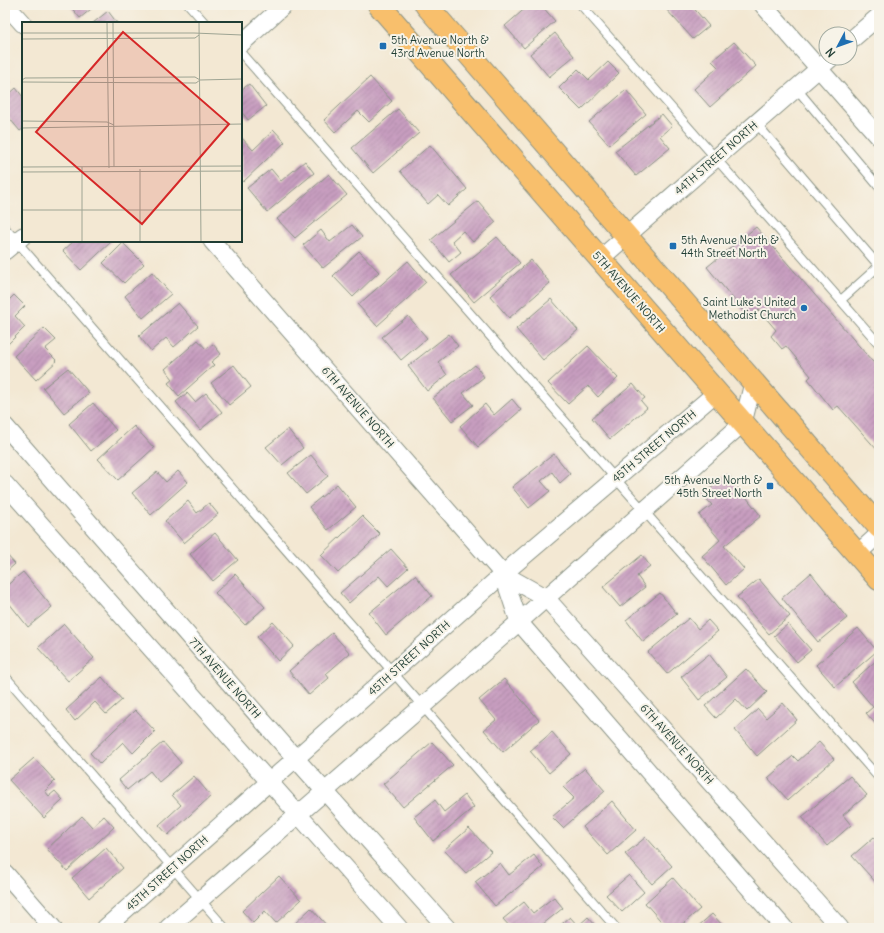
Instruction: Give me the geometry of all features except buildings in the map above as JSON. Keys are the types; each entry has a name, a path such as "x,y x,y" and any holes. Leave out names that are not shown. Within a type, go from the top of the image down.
{"main road":[{"name":"5TH AVENUE NORTH","path":"378,5 879,579"},
{"path":"426,5 879,527"}],"street":[{"path":"6,5 22,23"},
{"path":"242,43 284,5"},
{"path":"763,5 818,56"},
{"path":"858,34 879,16"},
{"name":"44TH STREET NORTH","path":"600,259 822,66"},
{"path":"827,66 879,137"},
{"name":"6TH AVENUE NORTH","path":"213,242 503,574 546,598 840,928"},
{"path":"168,928 519,622 743,423 753,383"},
{"name":"45TH STREET NORTH","path":"105,928 503,574 717,392"},
{"name":"7TH AVENUE NORTH","path":"5,426 447,928"},
{"path":"5,484 268,783 298,814 399,928"},
{"path":"857,554 879,534"},
{"name":"6TH AVENUE NORTH","path":"503,574 519,622 784,928"},
{"path":"5,873 54,928"}],"lane":[{"path":"189,5 204,22"},
{"path":"581,5 879,344"},
{"path":"242,53 879,778"},
{"path":"796,88 879,187"},
{"path":"756,123 879,266 841,300"},
{"path":"5,228 15,243 393,672 616,928"},
{"path":"5,676 225,928"}],"place":[{"name":"5th Avenue North & 43rd Avenue North","path":"383,46"},
{"name":"5th Avenue North & 44th Street North","path":"673,246"},
{"name":"Saint Luke's United Methodist Church","path":"804,308"},
{"name":"5th Avenue North & 45th Street North","path":"770,486"}]}
